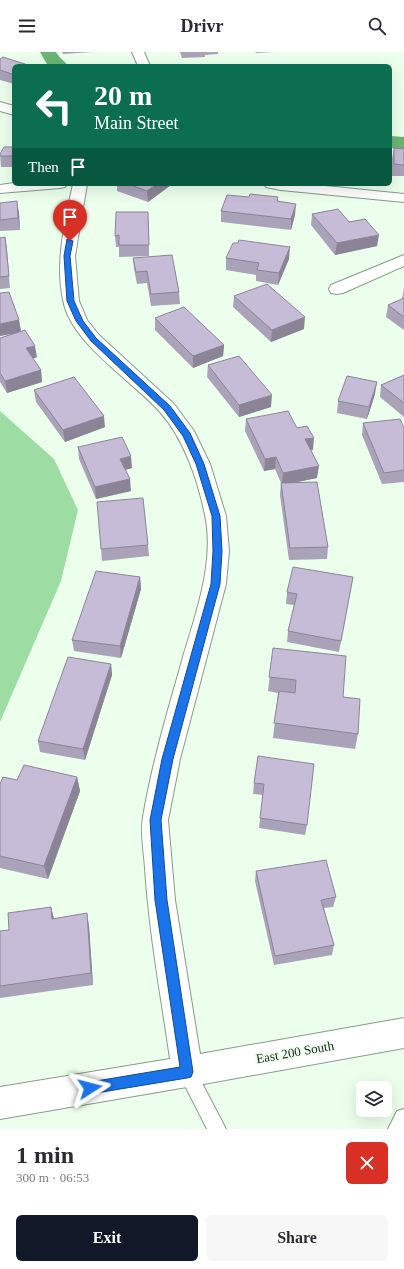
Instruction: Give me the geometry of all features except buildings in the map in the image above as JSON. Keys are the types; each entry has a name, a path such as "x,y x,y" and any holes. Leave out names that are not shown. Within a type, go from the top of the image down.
{"street":[{"path":"138,52 143,64"},
{"path":"0,106 12,110"},
{"path":"0,189 36,186"},
{"path":"80,186 67,256 71,301 79,321 93,339 167,408 187,435 200,464 216,516 218,551 216,584 168,759 155,820 161,900 187,1072"},
{"path":"281,186 404,198"},
{"path":"337,289 389,268 404,260"},
{"name":"East 200 South","path":"0,1103 187,1072 404,1033"}],"lane":[{"path":"187,1072 217,1129"},
{"path":"397,1129 404,1118"}],"green space":[{"path":"0,411 54,459 78,510 61,581 0,722"}],"waterway":[{"path":"48,52 55,64"},
{"path":"392,142 404,143"}],"route":[{"path":"70,241 67,256 71,301 79,321 93,339 167,408 187,435 200,464 216,516 218,551 216,584 168,759 155,820 161,900 177,1014 187,1072 90,1088"}]}
